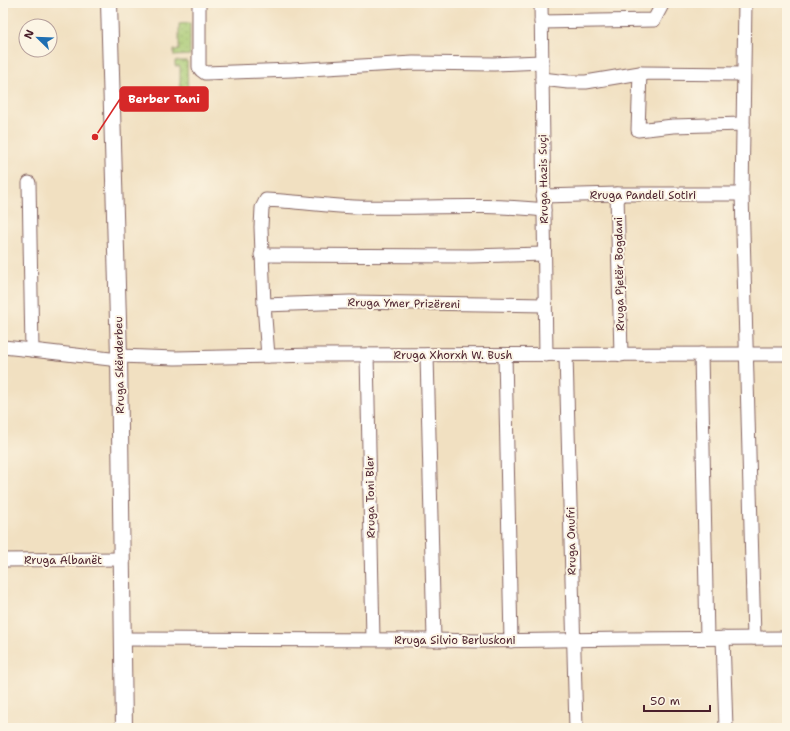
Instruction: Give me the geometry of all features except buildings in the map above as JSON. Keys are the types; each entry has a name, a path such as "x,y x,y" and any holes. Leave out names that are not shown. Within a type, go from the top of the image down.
{"main road":[{"name":"Rruga Skënderbeu","path":"108,3 119,358 124,639 124,728"}],"street":[{"path":"199,3 199,67 205,73 413,64 494,64 542,62"},
{"name":"Rruga Hazis Suçi","path":"541,3 546,355"},
{"path":"541,22 654,20 662,3"},
{"path":"745,3 742,194 754,638"},
{"path":"542,79 568,82 586,82 640,73 743,74"},
{"path":"640,73 638,130 672,126 742,124"},
{"path":"29,183 32,350"},
{"name":"Rruga Pandeli Sotiri","path":"543,196 617,194 742,194"},
{"name":"Rruga Pjetër Bogdani","path":"617,194 621,354"},
{"path":"268,356 260,227 262,208 266,200 294,201 354,207 513,206 544,210"},
{"path":"261,255 471,256 544,254"},
{"name":"Rruga Ymer Prizëreni","path":"264,305 350,302 545,305"},
{"name":"Rruga Xhorxh W. Bush","path":"3,347 119,358 367,355 787,354"},
{"path":"700,354 707,638"},
{"name":"Rruga Toni Bler","path":"367,355 373,639"},
{"path":"427,355 434,640"},
{"path":"505,355 511,640"},
{"name":"Rruga Onufri","path":"566,355 576,728"},
{"name":"Rruga Albanët","path":"3,560 122,560"},
{"path":"723,638 726,728"},
{"name":"Rruga Silvio Berluskoni","path":"124,639 373,639 478,641 787,638"}],"green space":[{"path":"190,23 190,55 174,56 174,50 179,50 179,24"},
{"path":"175,61 187,61 188,99 180,100 180,66 175,66"}],"place":[{"name":"Berber Tani","path":"95,137"}]}
